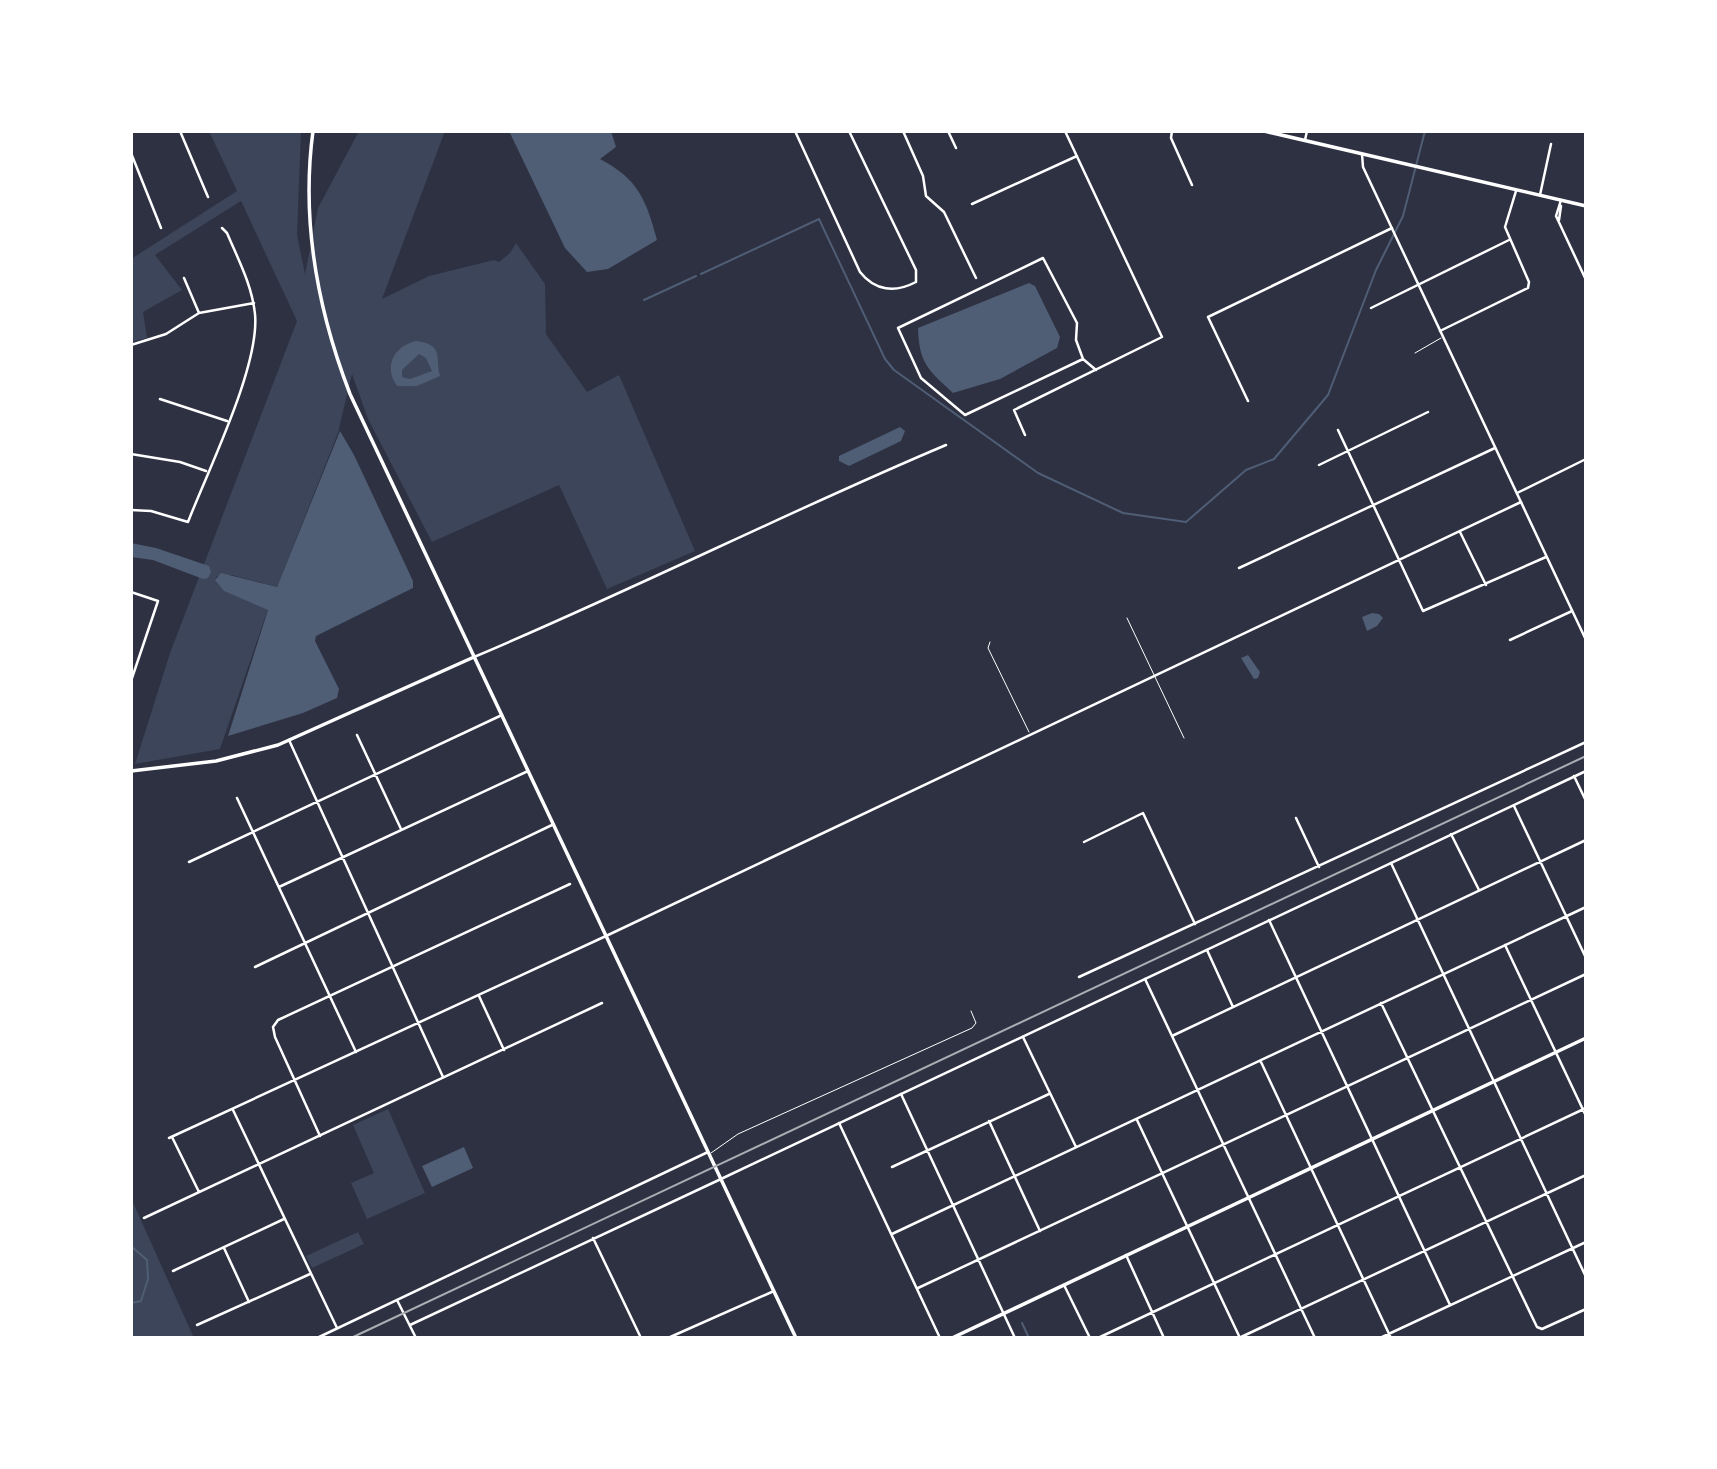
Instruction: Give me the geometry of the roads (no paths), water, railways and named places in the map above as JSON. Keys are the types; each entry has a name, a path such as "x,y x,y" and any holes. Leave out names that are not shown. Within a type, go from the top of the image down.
{"main road":[{"path":"313,131 309,198 313,252 333,350 350,394 796,1338"},
{"path":"1264,131 1586,206"},
{"path":"131,771 216,761 289,740 474,657"},
{"path":"952,1338 1002,1312 1586,1038"}],"street":[{"path":"180,131 208,197"},
{"path":"794,131 860,272 877,287 896,289 910,285 916,282 916,270 849,131"},
{"path":"903,131 923,176 926,196 944,212 975,278"},
{"path":"948,131 956,148"},
{"path":"1025,435 1014,410 1162,337 1065,131"},
{"path":"1172,131 1171,138 1192,185"},
{"path":"1305,141 1307,131"},
{"path":"1540,195 1551,144"},
{"path":"131,153 161,228"},
{"path":"1362,154 1363,167 1521,503"},
{"path":"972,204 1077,156"},
{"path":"1440,331 1528,288 1529,282 1505,227 1516,190"},
{"path":"1560,202 1556,216 1586,280"},
{"path":"131,510 151,511 188,522 252,358 256,337 254,303 246,275 227,233 222,228"},
{"path":"1248,401 1208,317 1392,229"},
{"path":"1371,309 1417,283 1510,240"},
{"path":"1083,359 965,415 920,378 898,328 1043,258 1077,323 1076,340 1083,359 1096,370"},
{"path":"184,278 199,313"},
{"path":"131,345 166,334 199,313 254,303"},
{"path":"160,399 228,421"},
{"path":"1319,465 1428,412"},
{"path":"1338,430 1421,609 1430,610 1546,557"},
{"path":"474,657 561,621 813,501 946,445"},
{"path":"1239,568 1495,448"},
{"path":"131,454 180,462 207,472"},
{"path":"1586,458 1516,492 1586,640"},
{"path":"199,1192 171,1138 606,936 1521,503"},
{"path":"1460,531 1486,585"},
{"path":"131,592 158,601 137,652 131,681"},
{"path":"1510,640 1572,611"},
{"path":"189,862 502,715"},
{"path":"357,735 401,829"},
{"path":"289,740 443,1077"},
{"path":"1079,977 1586,742"},
{"path":"279,887 528,771"},
{"path":"410,1325 1586,771"},
{"path":"1574,776 1586,801"},
{"path":"237,797 356,1052"},
{"path":"1513,804 1586,958"},
{"path":"1084,842 1143,813 1195,924"},
{"path":"1296,818 1319,867"},
{"path":"255,967 304,941 554,824"},
{"path":"1451,834 1479,890"},
{"path":"1172,1036 1586,840"},
{"path":"1391,863 1586,1278"},
{"path":"320,1136 275,1037 274,1027 278,1020 570,884"},
{"path":"892,1234 1586,907"},
{"path":"1269,920 1450,1305"},
{"path":"1505,945 1586,1116"},
{"path":"1207,950 1233,1007"},
{"path":"918,1288 1586,974"},
{"path":"1145,979 1315,1338"},
{"path":"479,995 504,1050"},
{"path":"144,1218 602,1003"},
{"path":"1381,1003 1484,1222 1539,1329 1586,1309"},
{"path":"1023,1037 1076,1147"},
{"path":"1260,1061 1390,1336"},
{"path":"901,1094 1015,1338"},
{"path":"892,1167 1049,1094"},
{"path":"233,1109 337,1328"},
{"path":"1098,1338 1584,1109"},
{"path":"1137,1120 1239,1338 1586,1175"},
{"path":"989,1121 1040,1231"},
{"path":"839,1123 940,1338"},
{"path":"317,1338 708,1153"},
{"path":"866,1179 872,1175"},
{"path":"173,1271 285,1218"},
{"path":"593,1238 640,1338"},
{"path":"1380,1338 1390,1336 1586,1242"},
{"path":"223,1247 249,1302"},
{"path":"1126,1255 1164,1338"},
{"path":"197,1325 310,1274"},
{"path":"1064,1285 1090,1338"},
{"path":"668,1338 774,1291"},
{"path":"397,1300 416,1338"}],"lane":[{"path":"1415,353 1443,337"},
{"path":"1127,618 1184,738"},
{"path":"990,642 989,648 1030,734"},
{"path":"708,1153 738,1134 972,1028 976,1023 971,1011"}],"waterway":[{"path":"701,274 819,219 885,359 894,370 1038,473 1123,513 1186,522 1246,470 1274,459 1328,395 1376,270 1403,216 1425,131"},
{"path":"644,300 696,276"},
{"path":"131,1246 147,1260 148,1279 141,1301 131,1303"},
{"path":"1022,1323 1029,1338"}],"railway":[{"path":"351,1338 1586,756"}]}
